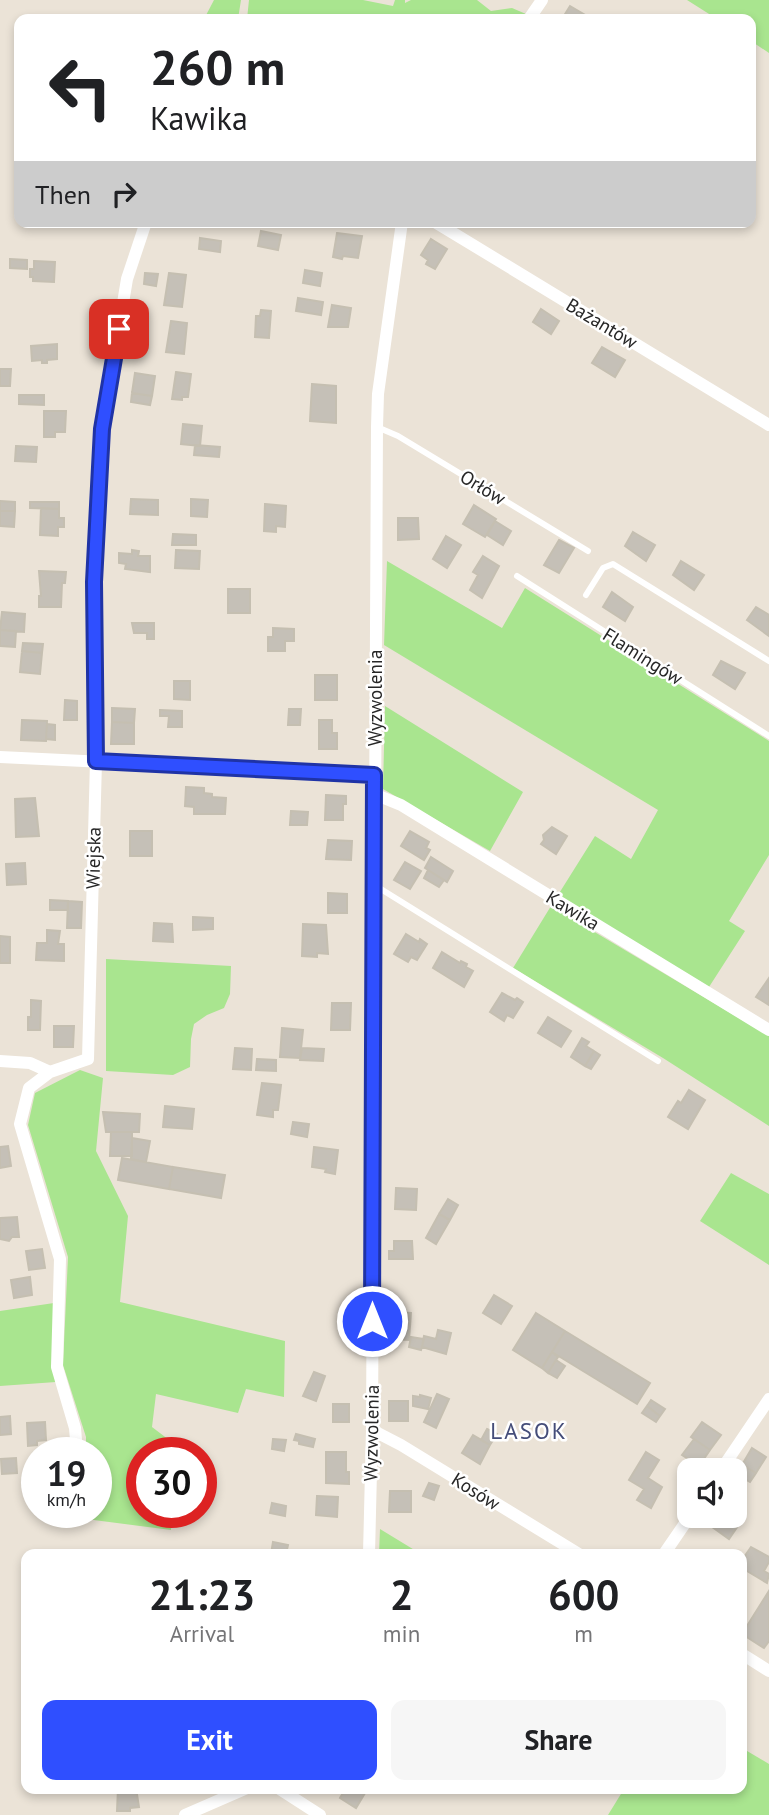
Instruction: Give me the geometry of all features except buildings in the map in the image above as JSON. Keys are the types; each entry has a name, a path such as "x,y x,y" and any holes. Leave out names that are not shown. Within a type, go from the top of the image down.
{"street":[{"name":"Wiejska","path":"76,1437 57,1367 60,1259 20,1124 29,1088 50,1072 88,1059 96,761 94,582 102,429 127,279 144,228"},
{"name":"Wyzwolenia","path":"369,1549 377,427 378,394 401,228"},
{"name":"Bażantów","path":"445,228 769,425"},
{"path":"0,757 374,775"},
{"name":"Kawika","path":"374,794 401,805 769,1030"},
{"path":"0,1061 30,1062 50,1072"},
{"path":"729,1458 769,1399"},
{"name":"Kosów","path":"372,1430 571,1549"},
{"path":"667,1549 682,1528"},
{"path":"747,1657 769,1671"},
{"path":"185,1815 233,1794"},
{"path":"287,1794 320,1815"}],"lane":[{"name":"Orłów","path":"377,427 398,436 588,551"},
{"path":"586,595 603,568 613,564 769,661"},
{"name":"Flamingów","path":"517,576 769,736"},
{"path":"374,885 658,1060"}],"green space":[{"path":"214,0 241,0 239,14 207,14"},
{"path":"249,0 363,0 393,6 395,0 405,0 405,3 411,0 477,0 491,11 512,8 526,14 248,14"},
{"path":"687,0 769,0 769,53 756,44 756,14 709,14"},
{"path":"387,561 502,628 525,588 769,741 769,855 729,921 745,931 709,987 558,895 595,836 631,859 658,810 384,645"},
{"path":"385,706 523,792 490,851 383,789"},
{"path":"551,906 769,1036 769,1126 663,1058 513,968"},
{"path":"106,959 231,966 230,994 224,1008 194,1024 190,1067 173,1075 106,1071"},
{"path":"80,1070 103,1078 96,1151 128,1216 120,1302 285,1341 284,1397 246,1389 238,1413 156,1394 152,1427 165,1437 126,1437 126,1524 112,1522 112,1437 86,1437 63,1365 68,1257 28,1125 35,1093"},
{"path":"731,1173 769,1194 769,1265 700,1221"},
{"path":"54,1303 56,1382 0,1386 0,1311"},
{"path":"380,1529 413,1549 379,1549"},
{"path":"747,1751 769,1764 769,1815 608,1815 621,1794 747,1794"}],"district":[{"name":"LASOK","path":"529,1431"}],"route":[{"path":"119,329 102,429 94,582 96,761 374,775 372,1321"}]}
